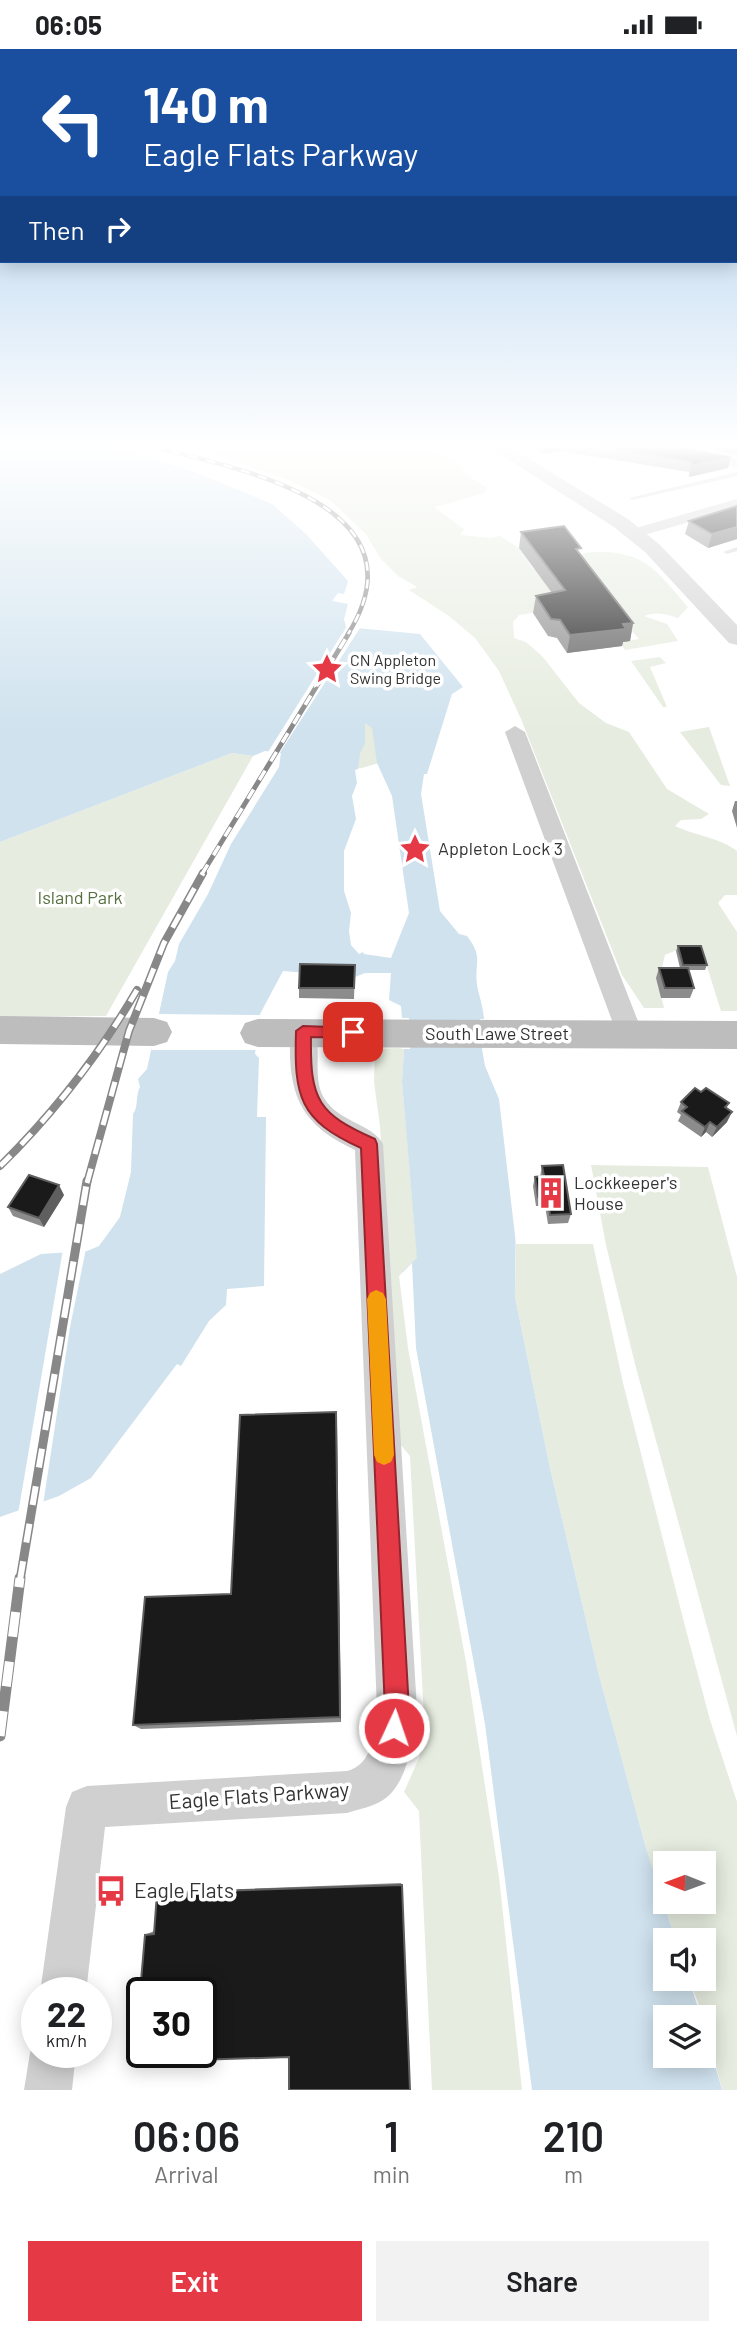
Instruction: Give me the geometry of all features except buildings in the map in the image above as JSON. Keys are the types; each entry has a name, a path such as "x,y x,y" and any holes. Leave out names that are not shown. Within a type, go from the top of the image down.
{"main road":[{"path":"0,1030 154,1032"},
{"name":"South Lawe Street","path":"258,1033 303,1031 737,1035"}],"street":[{"path":"643,542 737,638"},
{"path":"515,732 630,1034"},
{"name":"Eagle Flats Parkway","path":"65,1977 88,1807 347,1792 368,1786 379,1775 392,1747 397,1710 369,1144 336,1129 318,1113 307,1093 302,1067 303,1031"},
{"path":"48,2090 51,2068"}],"lane":[{"path":"727,552 737,549"}],"green space":[{"path":"371,542 510,542 519,548 534,570 584,565 578,556 588,553 620,554 644,562 653,569 688,607 678,618 657,613 644,616 667,624 678,641 625,650 619,642 639,639 632,631 615,633 563,608 519,615 513,622 514,638 526,642 542,656 579,703 606,723 629,732 667,789 709,814 701,819 681,820 675,826 737,851 737,895 725,895 718,903 737,932 737,1011 721,1011 704,957 679,949 665,955 658,984 664,1008 644,1008 622,975 521,719 499,671 475,638 449,616 409,590 417,587 398,576 381,559"},
{"path":"660,657 666,663 650,667 667,707 663,707 631,661"},
{"path":"368,712 382,762 355,770 358,724"},
{"path":"709,727 730,786 721,785 680,732"},
{"name":"Island Park","path":"232,753 253,756 106,1016 0,1017 0,842"},
{"path":"375,1049 404,1049 402,1082 437,1481 503,1877 526,2090 432,2090 419,1811 404,1792 419,1758 424,1717 410,1456 400,1444 380,1126 374,1082"},
{"path":"591,1165 708,1167 737,1277 737,1736 635,1364 606,1245"},
{"path":"516,1244 593,1244 623,1383 686,1630 710,1720 737,1802 737,2090 722,2090 716,2066 716,2005 699,2005 694,1991 716,1991 716,1928 672,1928 668,1915 716,1915 716,1851 653,1851 653,1870 599,1675 550,1468 515,1297"}],"water":[{"path":"0,542 313,542 348,581 344,594 338,593 332,601 348,604 344,619 346,627 420,634 463,687 452,694 427,774 424,774 421,794 440,911 459,934 467,936 477,955 476,977 484,1019 480,1019 482,1049 486,1049 502,1094 516,1212 515,1297 550,1468 599,1675 653,1870 653,1915 668,1915 672,1928 653,1928 653,1991 693,1991 697,2005 653,2005 653,2068 716,2068 722,2090 526,2090 503,1877 402,1272 417,1258 402,1082 404,1049 410,1049 409,1018 402,1018 401,1006 389,1000 391,973 365,973 355,977 283,971 260,1014 255,1054 259,1058 257,1117 266,1117 264,1286 227,1289 226,1305 209,1321 181,1366 177,1364 91,1478 59,1496 0,1517 0,1274 41,1254 87,1251 99,1246 120,1217 131,1172 133,1114 140,1087 138,1079 147,1069 168,972 175,961 179,944 208,894 231,844 279,767 281,753 265,751 253,756 232,753 0,842","holes":["365,723 372,728 377,763 392,796 409,913 391,958 364,954 354,935 352,838 360,806 354,796 360,787 358,768 360,753 365,744"]}],"pier":[{"name":"CN Appleton Swing Bridge","path":"347,626 360,628 279,754 268,752"},
{"path":"360,768 363,787 358,796 363,825 356,839 354,874 360,905 357,934 365,951 359,954 351,945 351,913 344,891 344,851 356,819 352,796 357,783 355,770"},
{"path":"158,1014 260,1015 256,1050 151,1050"},
{"path":"482,1049 490,1049 505,1093 513,1129 520,1212 516,1244 499,1099 485,1066"},
{"path":"63,1249 86,1249 70,1327 43,1505 18,1514"},
{"path":"412,1263 416,1348 485,1724 532,2090 522,2090 499,1877 466,1662 408,1348 399,1276"}],"railway":[{"path":"348,634 366,590 364,553 357,542"},
{"path":"202,874 349,633"},
{"path":"87,1183 129,1031 164,943 203,873"},
{"path":"0,1166 74,1083 137,990"},
{"path":"20,1580 87,1181"},
{"path":"0,1736 20,1578"}],"slow traffic":[{"path":"376,1299 384,1455"}],"place":[{"name":"CN Appleton Swing Bridge","path":"327,669"},
{"name":"Appleton Lock 3","path":"415,849"},
{"name":"Lockkeeper's House","path":"551,1193"},
{"name":"Eagle Flats","path":"111,1891"}],"route":[{"path":"353,1032 303,1031 302,1067 307,1093 318,1113 336,1129 369,1144 397,1710 394,1728"}]}
